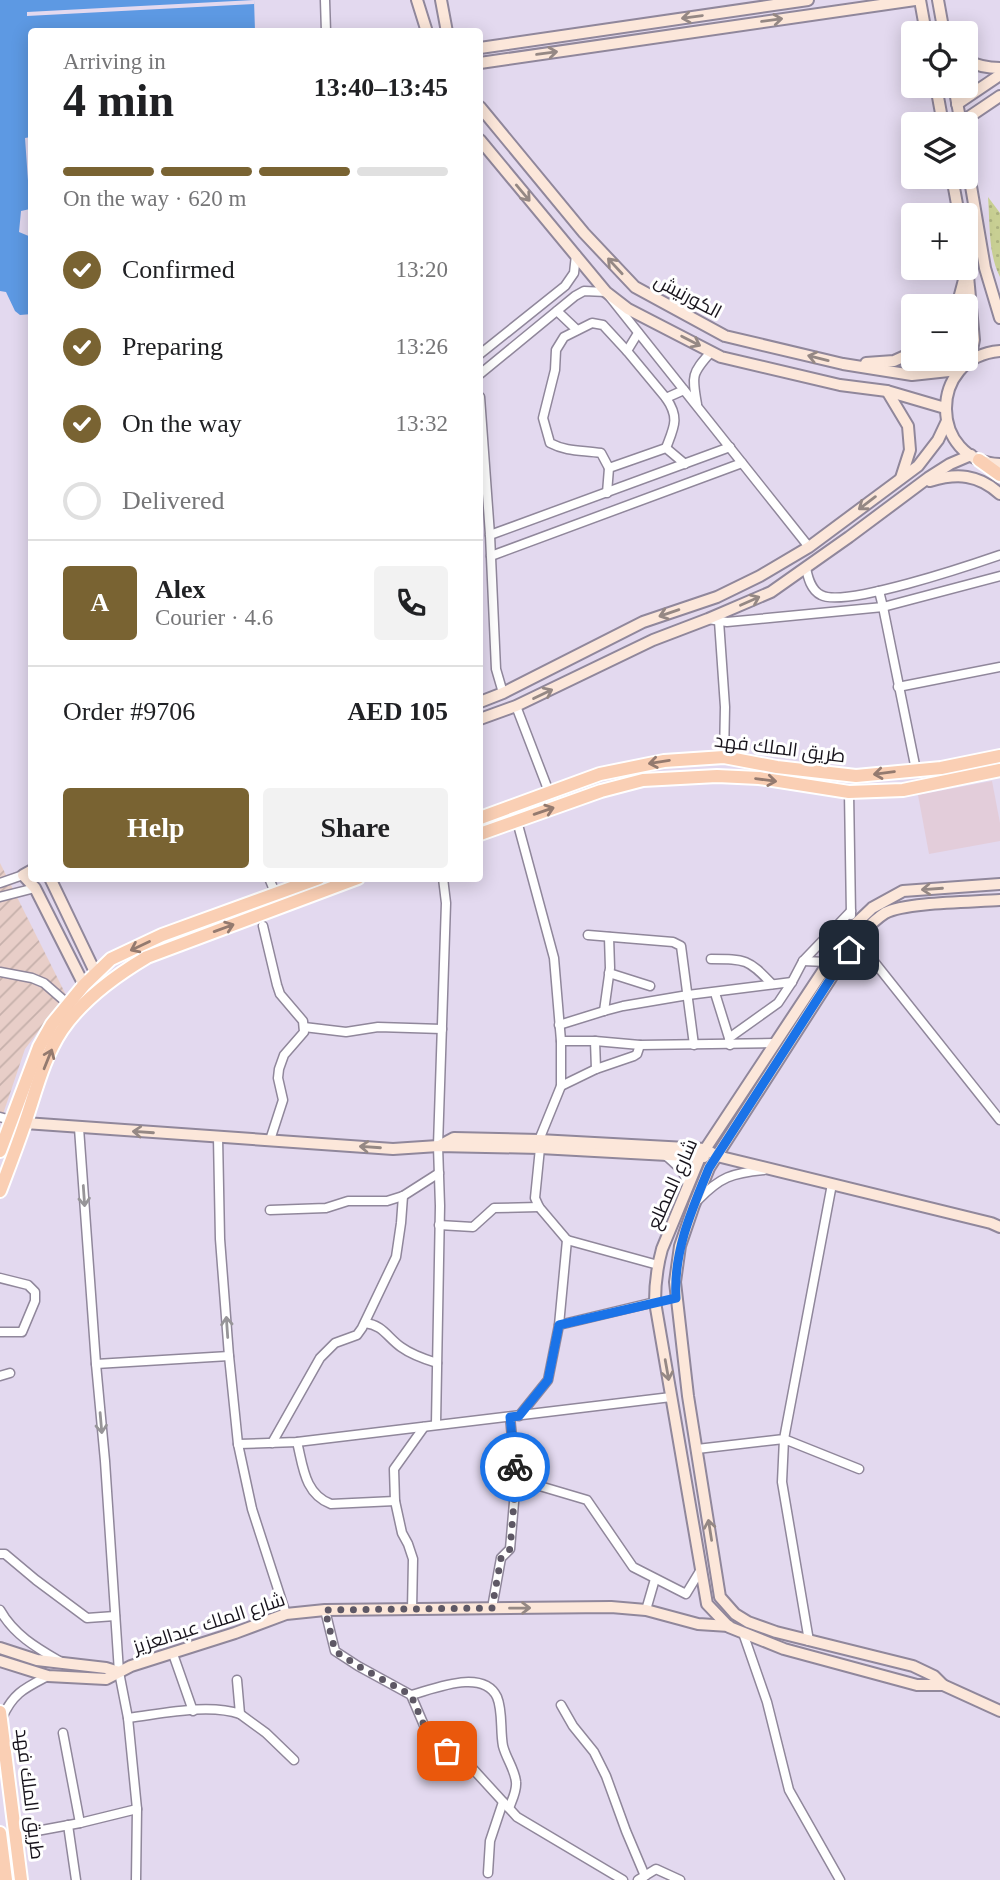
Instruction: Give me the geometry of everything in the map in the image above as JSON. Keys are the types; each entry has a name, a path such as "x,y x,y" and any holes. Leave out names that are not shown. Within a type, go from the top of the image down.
{"main road":[{"path":"975,457 1000,475"},
{"name":"طريق الملك فهد","path":"483,817 600,774 664,761 724,757 777,767 856,776 941,768 1000,756"},
{"name":"طريق الملك فهد","path":"483,833 601,791 643,780 717,776 849,792 904,790 1000,770"},
{"path":"0,1151 6,1118 51,1024 84,985 111,959 162,935 309,882"},
{"path":"0,1191 49,1054 61,1031 82,1007 119,973 147,957 347,882"},
{"name":"طريق الملك فهد","path":"0,1712 21,1880"},
{"name":"طريق الملك فهد","path":"0,1833 6,1880"}],"street":[{"path":"325,0 327,28"},
{"path":"417,0 426,28"},
{"path":"441,0 446,28"},
{"path":"483,48 808,0"},
{"path":"483,62 915,0"},
{"path":"920,0 924,21"},
{"path":"938,0 942,21"},
{"path":"978,65 1000,68"},
{"path":"957,104 1000,75"},
{"path":"977,112 1000,96"},
{"path":"956,98 958,112"},
{"name":"الكورنيش","path":"483,111 584,233 635,287 725,336 843,364 912,375 949,371"},
{"name":"الكورنيش","path":"483,145 606,292 628,309 721,357 840,385 887,391 945,408"},
{"path":"971,189 984,263 1000,318"},
{"path":"483,352 565,286 574,274 576,255"},
{"path":"984,263 1000,289"},
{"path":"483,372 575,296 584,291 606,292 809,547"},
{"path":"557,311 577,330"},
{"path":"607,493 609,468 601,453 572,451 550,443 543,418 555,370 556,349 564,337 592,323 603,325 626,351 666,398 675,419 674,430 666,448 609,468"},
{"path":"626,351 638,333"},
{"path":"978,356 1000,351"},
{"path":"698,407 692,379 711,352"},
{"path":"843,364 894,362 901,358"},
{"path":"957,371 946,394 945,408 952,434 960,446 975,457 1000,464"},
{"path":"666,398 684,390"},
{"path":"887,391 908,426 910,450 901,478"},
{"path":"483,701 643,622 717,597 809,547 918,466 938,440 947,421"},
{"path":"483,438 496,669 503,693"},
{"path":"490,535 730,447"},
{"path":"666,448 685,464"},
{"path":"483,718 516,706 653,640 713,620 771,592 950,464 975,457"},
{"path":"491,556 742,463"},
{"path":"920,484 960,475 992,487 1000,494"},
{"path":"806,568 810,582 822,596 843,597 879,591 1000,555"},
{"path":"713,620 727,622 884,607 1000,576"},
{"path":"879,591 916,769"},
{"path":"713,620 725,707 724,757"},
{"path":"898,687 1000,667"},
{"path":"516,706 549,792"},
{"path":"849,792 852,927"},
{"path":"517,821 554,958 561,1041 561,1086 539,1144 535,1198 539,1207 567,1240 658,1265"},
{"path":"0,883 27,872"},
{"path":"32,882 84,985"},
{"path":"0,897 35,888 46,882"},
{"path":"52,882 96,974"},
{"path":"271,882 276,895"},
{"path":"436,1424 438,1146 446,902 444,882"},
{"name":"شارع المطلع","path":"746,1627 729,1627 707,1604 656,1302 658,1265 662,1249 702,1153 852,927 872,908 903,891 1000,884"},
{"name":"شارع المطلع","path":"735,1614 720,1597 683,1362 676,1298 675,1282 680,1247 694,1205 709,1168 856,939 870,925 887,912 907,907 1000,900"},
{"path":"729,1041 778,1003 803,961 851,911"},
{"path":"264,926 280,993 303,1021 304,1027 304,1032 284,1055 279,1069 278,1078 283,1100 270,1140"},
{"path":"588,935 677,943 681,946 694,1045"},
{"path":"604,1011 610,973 609,937"},
{"path":"856,939 1000,1120"},
{"path":"711,958 748,961 772,984"},
{"path":"803,961 827,962"},
{"path":"0,972 32,978 44,984 68,1004"},
{"path":"610,973 650,986"},
{"path":"559,1025 604,1011 688,995 792,982"},
{"path":"715,993 729,1041"},
{"path":"304,1027 346,1032 378,1027 442,1029"},
{"path":"561,1041 640,1045 694,1045 729,1041 774,1043"},
{"path":"595,1041 596,1069"},
{"path":"561,1086 596,1069 634,1056 640,1045"},
{"path":"25,1123 393,1149 539,1144 702,1153 1000,1227"},
{"path":"79,1128 119,1672 128,1718 137,1809 135,1880"},
{"path":"218,1137 220,1239 238,1444 252,1509 286,1614"},
{"path":"539,1144 664,1154 702,1153"},
{"path":"664,1154 686,1174 688,1184"},
{"path":"694,1205 713,1185 729,1176 767,1169"},
{"path":"270,1210 327,1208 348,1201 387,1200 403,1196 439,1173"},
{"path":"809,1641 782,1482 783,1439 832,1184"},
{"path":"272,1443 320,1358 335,1343 357,1335 365,1322 396,1257 403,1196"},
{"path":"439,1225 473,1227 494,1208 539,1207"},
{"path":"492,1608 501,1558 510,1549 516,1479 515,1417 548,1380 559,1325 567,1240"},
{"path":"0,1278 28,1285 36,1292 22,1332 0,1332"},
{"path":"559,1325 676,1298"},
{"path":"365,1322 374,1324 399,1346 437,1363"},
{"path":"96,1364 229,1356"},
{"path":"0,1376 10,1373"},
{"path":"238,1444 297,1441 671,1397"},
{"path":"412,1610 413,1559 402,1533 395,1501 394,1469 424,1427"},
{"path":"697,1449 783,1439 859,1469"},
{"path":"297,1441 306,1482 323,1501 331,1504 395,1501"},
{"path":"516,1479 587,1500 633,1567 686,1594 701,1571"},
{"path":"0,1553 5,1554 87,1618 115,1616"},
{"path":"646,1610 656,1579"},
{"name":"شارع الملك عبدالعزيز","path":"0,1661 48,1676 106,1679 131,1666 286,1614 325,1610 611,1607 646,1610 698,1624 729,1627"},
{"path":"0,1610 5,1619 29,1643 63,1663"},
{"path":"325,1610 335,1651 411,1695 426,1730 435,1743 473,1769 517,1817 623,1880"},
{"path":"729,1627 735,1614 746,1627 784,1649 917,1685 943,1685"},
{"path":"746,1627 913,1666 934,1676 943,1685 1000,1711"},
{"path":"746,1627 789,1790 840,1880"},
{"name":"شارع الملك عبدالعزيز","path":"0,1648 39,1660 119,1672"},
{"path":"173,1654 193,1711"},
{"path":"36,1672 39,1660"},
{"path":"1,1721 9,1703 24,1688 48,1676"},
{"path":"237,1680 240,1714"},
{"path":"411,1695 462,1682 480,1683 493,1691 498,1699 503,1745 516,1782 515,1790 491,1841 488,1873"},
{"path":"561,1705 573,1726 594,1752 606,1776 641,1878 656,1869 680,1880"},
{"path":"128,1718 193,1711 232,1711 266,1733 294,1760"},
{"path":"63,1733 79,1823"},
{"path":"15,1835 137,1809"},
{"path":"68,1825 76,1880"}],"shaded area":[{"path":"992,781 1000,823 1000,841 929,854 918,795"},
{"path":"0,863 66,995 25,1049 0,1123"}],"green space":[{"path":"988,197 1000,213 1000,277 991,248"}],"water":[{"path":"0,0 254,0 255,28 28,28 28,138 25,138 28,209 21,211 19,232 28,236 28,314 20,315 15,311 6,292 0,291"}],"pier":[{"path":"254,0 254,4 27,16 27,12"}],"way so far":[{"path":"447,1751 435,1743 426,1730 411,1695 335,1651 325,1610 492,1608 501,1558 510,1549 515,1467"}],"route":[{"path":"515,1467 510,1417 519,1416 548,1380 559,1325 676,1298 675,1282 680,1247 709,1168 849,950"}]}
